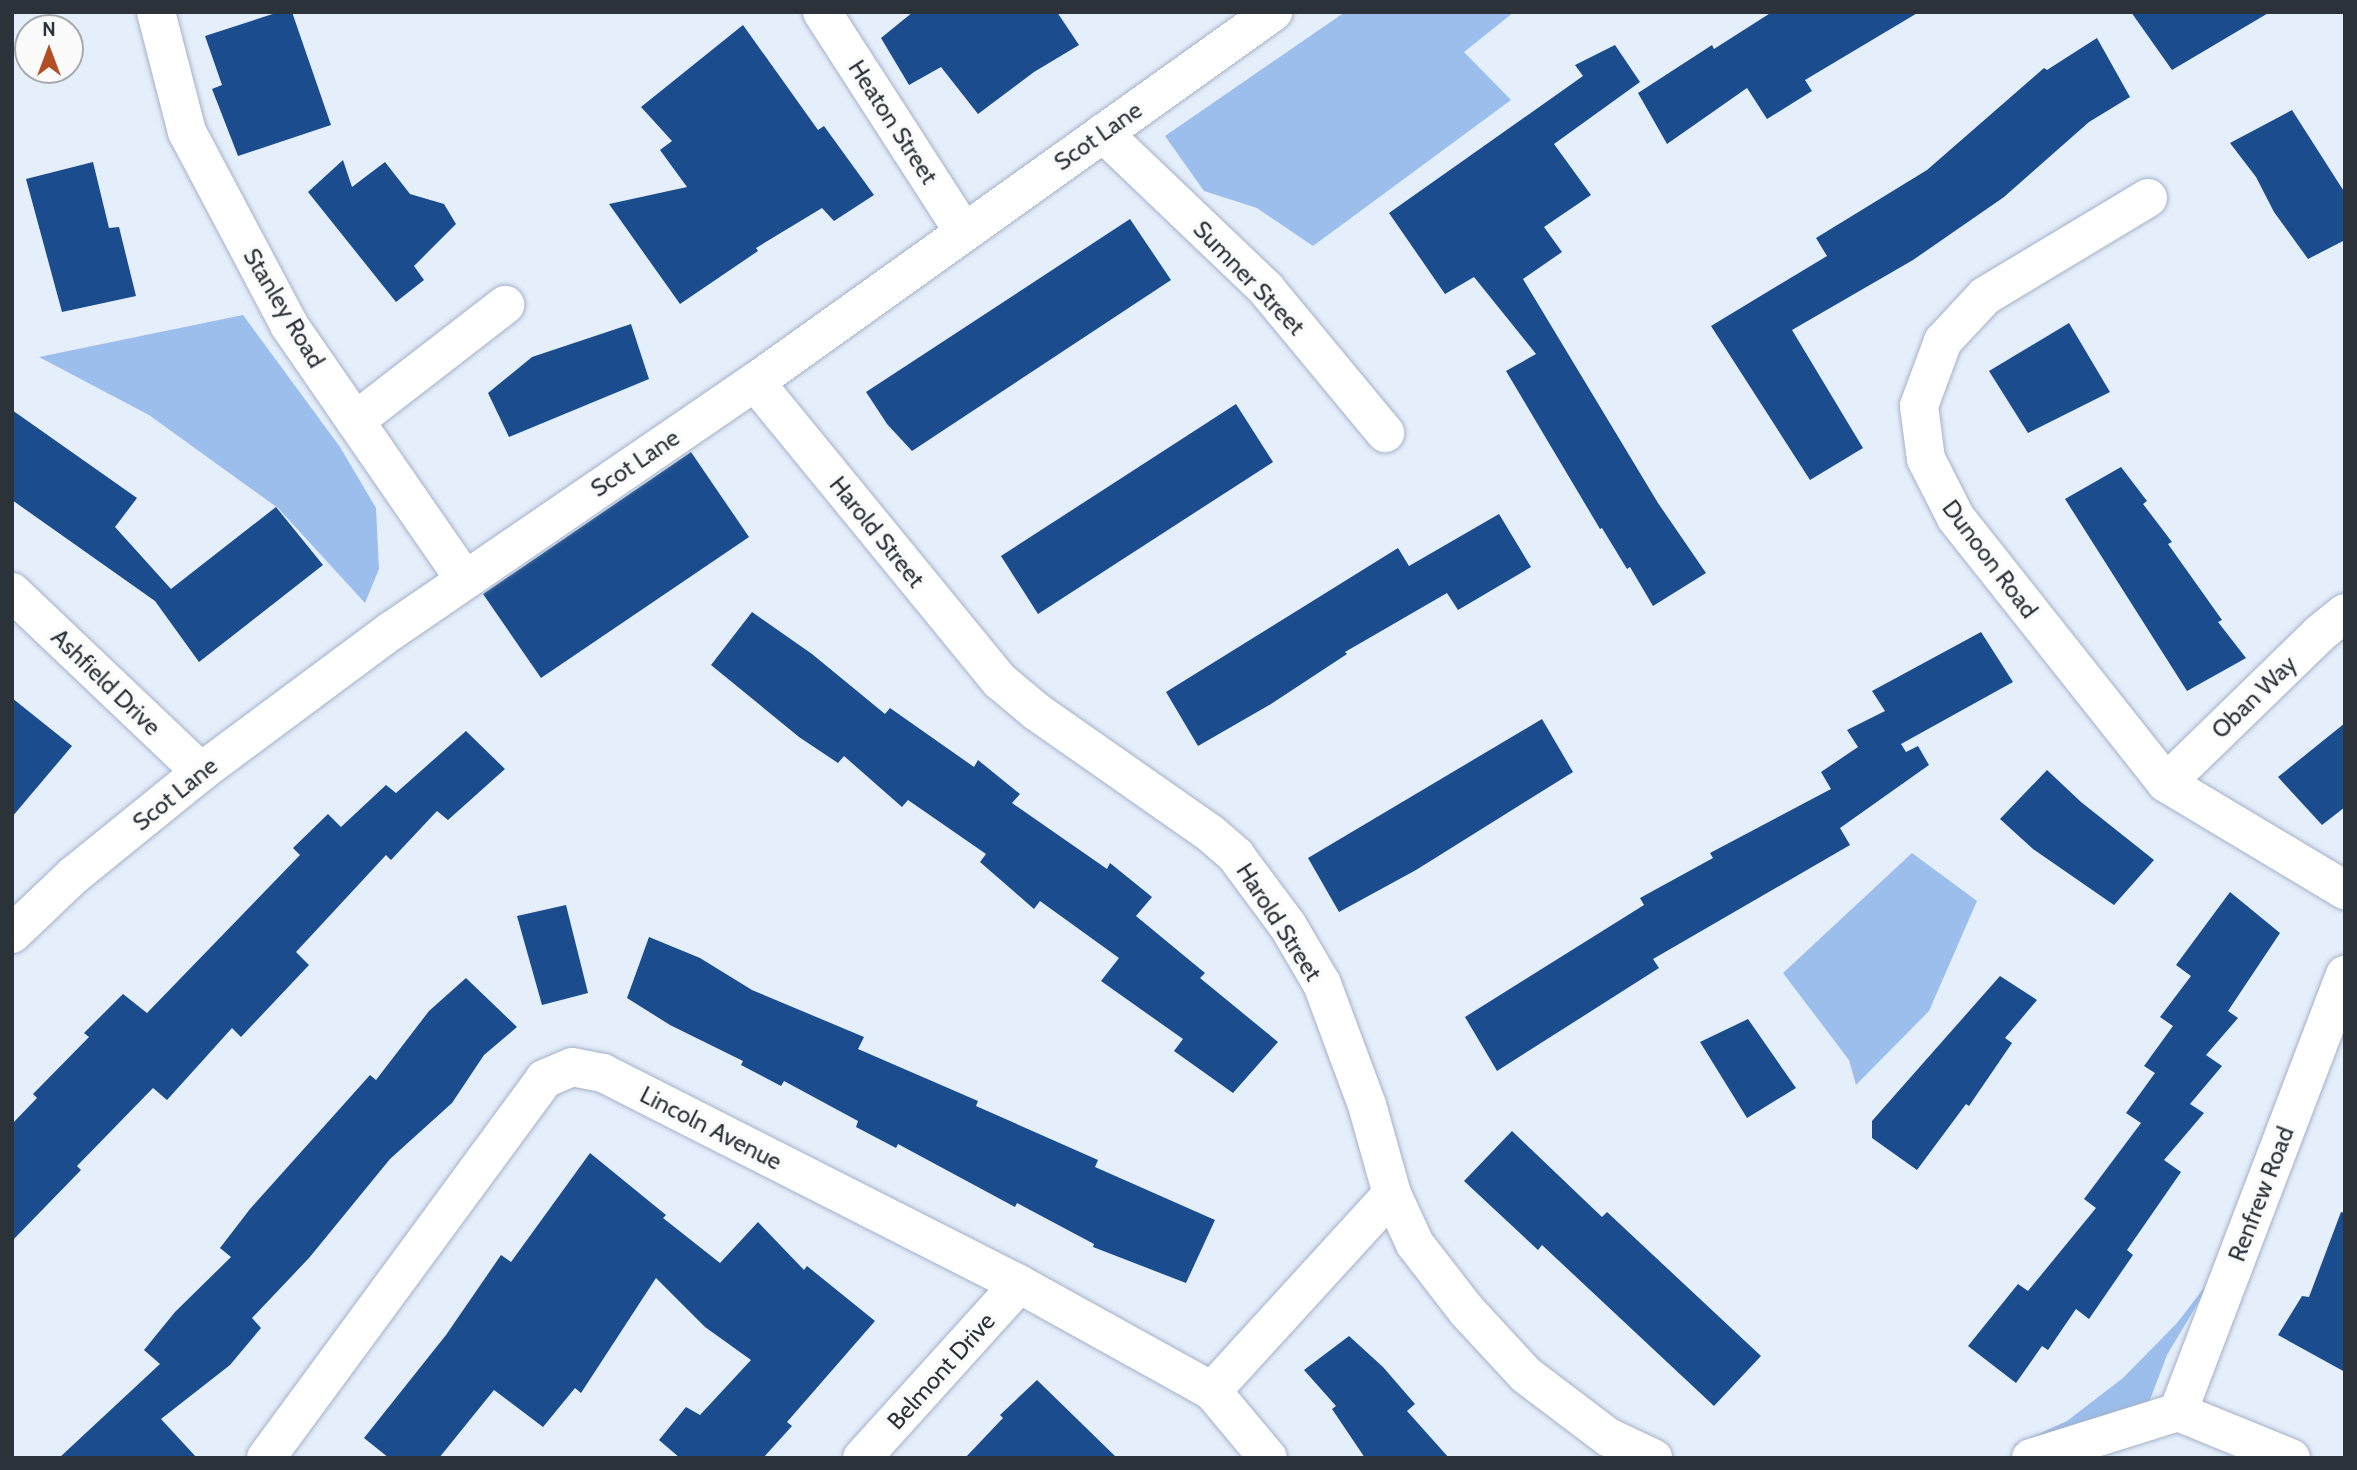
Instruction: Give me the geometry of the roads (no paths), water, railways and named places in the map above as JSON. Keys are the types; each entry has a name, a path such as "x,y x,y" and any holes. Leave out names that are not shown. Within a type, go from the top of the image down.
{"street":[{"name":"Stanley Road","path":"156,12 187,132 289,325 464,579"},
{"name":"Heaton Street","path":"822,12 964,232"},
{"name":"Scot Lane","path":"12,934 74,875 201,772 464,579 755,382 1273,12"},
{"name":"Sumner Street","path":"1102,133 1266,289 1385,433"},
{"name":"Dunoon Road","path":"2148,198 1985,296 1943,341 1919,406 1926,459 1956,518 2166,783 2345,890"},
{"path":"355,421 506,305"},
{"name":"Harold Street","path":"755,382 1000,681 1037,712 1210,833 1236,856 1288,926 1321,984 1367,1105 1392,1194 1415,1244 1466,1310 1525,1375 1608,1437 1653,1458"},
{"name":"Ashfield Drive","path":"12,592 201,772"},
{"name":"Oban Way","path":"2166,783 2319,634 2345,613"},
{"name":"Renfrew Road","path":"2178,1412 2345,975"},
{"name":"Lincoln Avenue","path":"266,1458 544,1080 572,1066 603,1073 1019,1284 1212,1391 1268,1458"},
{"path":"1212,1391 1392,1194"},
{"name":"Belmont Drive","path":"862,1458 1019,1284"},
{"path":"2031,1458 2178,1412 2291,1458"}]}
